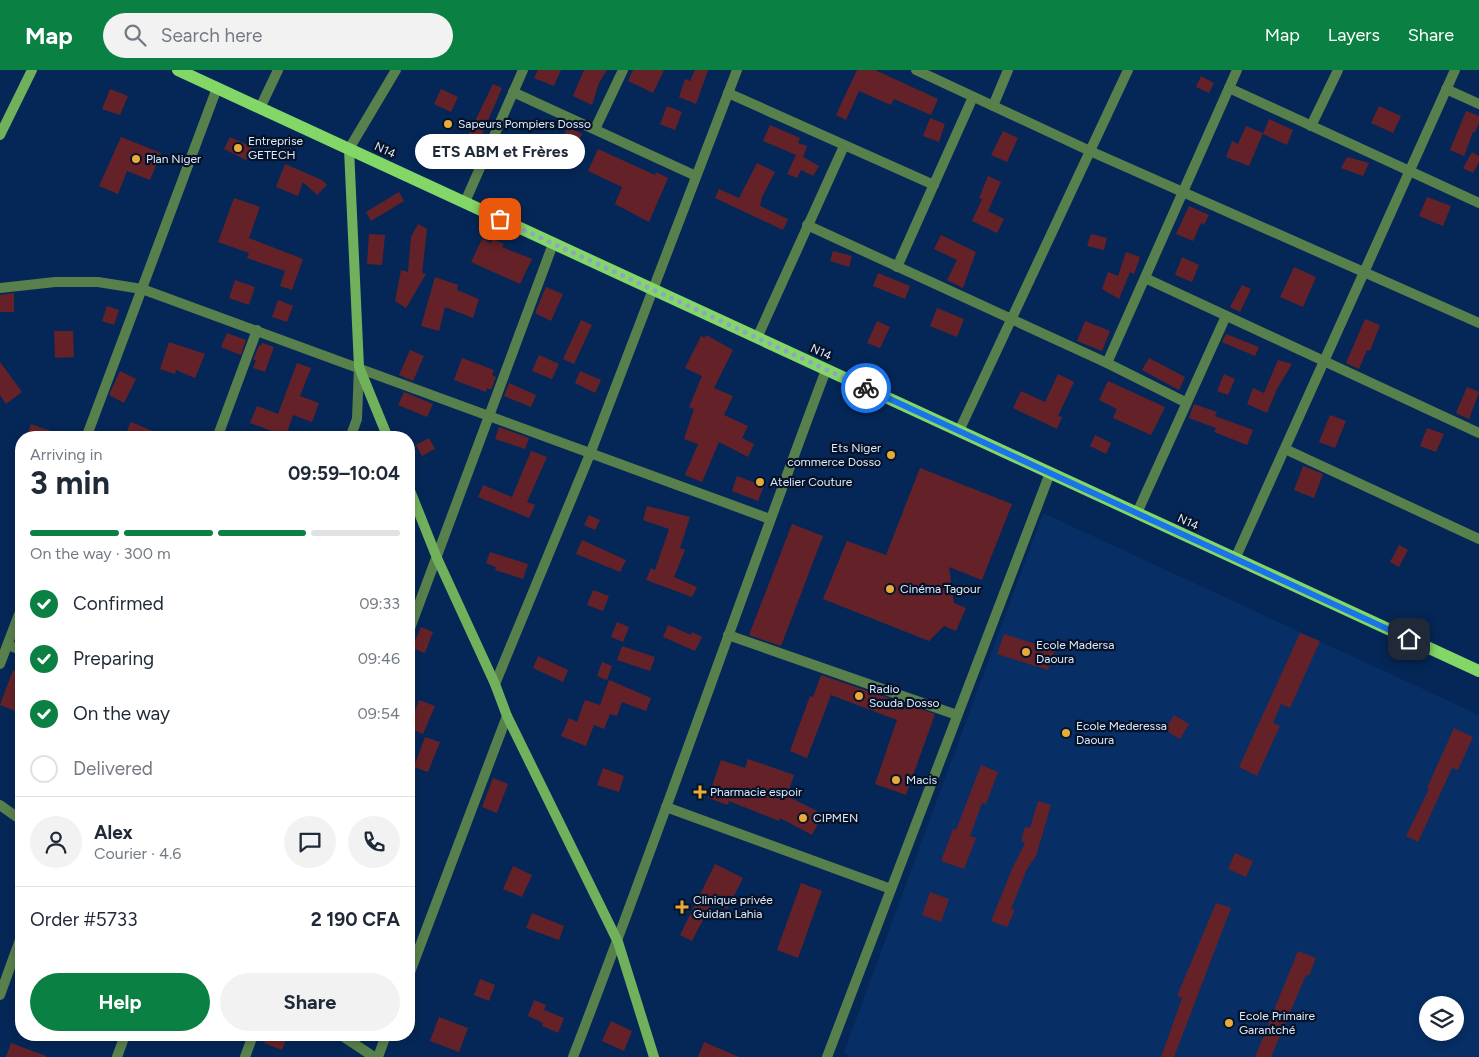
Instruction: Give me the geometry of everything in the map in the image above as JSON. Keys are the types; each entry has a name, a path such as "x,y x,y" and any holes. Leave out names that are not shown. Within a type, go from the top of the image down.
{"main road":[{"name":"N14","path":"178,70 1479,671"}],"street":[{"path":"0,135 32,70"},
{"path":"260,108 278,70"},
{"path":"352,431 356,419 359,367 349,149 396,70"},
{"path":"465,202 523,70"},
{"path":"595,129 623,70"},
{"path":"495,684 590,454 737,70"},
{"path":"916,70 1090,151 1479,323"},
{"path":"993,106 1008,70"},
{"path":"959,431 1128,70"},
{"path":"1107,362 1237,70"},
{"path":"1311,126 1338,70"},
{"path":"1236,559 1455,70"},
{"path":"89,431 217,88"},
{"path":"1229,88 1479,203"},
{"path":"1446,89 1479,104"},
{"path":"513,92 696,176"},
{"path":"728,93 934,185"},
{"path":"898,267 973,97"},
{"path":"757,338 844,146"},
{"path":"807,225 1107,362 1185,402"},
{"path":"415,615 553,244"},
{"path":"1145,278 1479,432"},
{"path":"0,288 55,282 98,282 142,289 770,519"},
{"path":"1137,514 1185,402 1226,316"},
{"path":"220,431 257,330"},
{"path":"359,367 385,431"},
{"path":"574,1057 618,942 770,519 826,370"},
{"path":"1285,449 1479,539"},
{"path":"827,1057 1050,473"},
{"path":"415,503 437,558 495,684 507,716 618,942 654,1057"},
{"path":"0,664 15,626"},
{"path":"728,635 957,715"},
{"path":"8,645 15,648"},
{"path":"415,959 507,716"},
{"path":"0,805 15,816"},
{"path":"666,807 891,889"},
{"path":"0,995 15,954"},
{"path":"117,1057 123,1041"},
{"path":"245,1057 251,1041"},
{"path":"350,1041 376,1057 383,1041"}],"shaded area":[{"path":"1043,513 1479,715 1479,1057 849,1057 844,1052"}],"building":[{"path":"538,70 561,70 554,86 534,78"},
{"path":"584,70 607,70 599,83 592,105 573,96"},
{"path":"633,70 664,70 653,93 628,81"},
{"path":"695,70 708,70 696,104 679,97 685,79 690,81"},
{"path":"857,70 875,70 938,99 931,115 894,99 891,105 859,91 846,120 836,115"},
{"path":"1201,76 1214,83 1209,93 1196,87"},
{"path":"493,84 502,88 471,160 459,154"},
{"path":"110,89 128,96 120,115 102,109"},
{"path":"441,89 458,97 451,112 434,104"},
{"path":"667,106 682,112 675,130 660,124"},
{"path":"1379,106 1401,116 1393,133 1371,123"},
{"path":"1466,111 1479,116 1479,123 1475,132 1473,132 1464,156 1450,150"},
{"path":"930,118 945,124 939,142 923,136"},
{"path":"1269,119 1293,130 1287,145 1263,134"},
{"path":"770,125 800,138 798,143 807,146 803,157 819,166 813,176 801,170 797,178 787,174 796,155 763,141"},
{"path":"1246,126 1263,133 1249,166 1226,157 1232,141 1238,144"},
{"path":"568,127 582,134 577,146 562,139"},
{"path":"1003,131 1018,138 1007,162 991,155"},
{"name":"Plan Niger","path":"121,137 161,153 150,180 127,171 118,194 99,186"},
{"name":"Entreprise GETECH","path":"230,137 252,147 246,160 224,149"},
{"path":"547,142 559,147 551,165 540,160"},
{"path":"598,149 655,175 656,172 668,178 649,222 615,204 622,187 588,171"},
{"path":"1472,152 1479,156 1479,162 1473,173 1463,168"},
{"path":"1347,157 1369,163 1363,176 1341,168"},
{"path":"757,163 775,172 762,197 760,206 788,219 783,230 715,198 719,189 739,198"},
{"path":"285,164 322,180 327,185 317,195 303,182 298,196 276,187"},
{"path":"988,176 1001,182 988,211 1004,219 997,233 972,221 982,199 979,198"},
{"path":"399,192 404,201 371,221 366,212"},
{"path":"1427,197 1451,206 1443,226 1419,216"},
{"path":"234,198 260,207 249,238 303,259 292,290 280,286 285,271 247,258 249,253 218,242"},
{"path":"1189,206 1209,215 1204,225 1201,223 1193,241 1176,234"},
{"path":"418,224 427,229 422,273 426,274 406,308 395,301 401,270 408,272 411,237"},
{"path":"369,234 385,235 382,265 367,264"},
{"path":"1091,234 1107,238 1104,250 1087,246"},
{"path":"941,235 976,252 963,288 947,280 957,260 934,249"},
{"path":"482,239 491,243 493,239 504,244 502,247 532,259 520,284 471,262"},
{"path":"833,251 852,256 849,267 830,261"},
{"path":"1126,252 1140,257 1134,274 1130,272 1119,299 1102,289 1108,272 1118,276"},
{"path":"1182,257 1199,265 1192,282 1175,275"},
{"path":"1294,267 1316,277 1303,307 1280,297"},
{"path":"878,273 910,286 905,299 873,286"},
{"path":"435,277 458,285 457,290 479,299 473,318 445,307 439,331 421,326"},
{"path":"235,280 255,287 249,305 229,298"},
{"path":"1242,285 1251,289 1240,312 1230,307"},
{"path":"546,287 563,294 551,321 535,313"},
{"path":"14,293 14,312 0,312 0,295"},
{"path":"278,300 293,306 287,322 272,317"},
{"path":"107,306 119,310 114,325 102,321"},
{"path":"937,308 964,319 957,337 930,326"},
{"path":"1365,319 1380,325 1370,351 1367,350 1359,369 1346,363"},
{"path":"581,320 592,325 574,364 563,359"},
{"path":"877,321 890,327 880,348 867,343"},
{"path":"1085,321 1110,331 1102,351 1077,341"},
{"path":"54,331 73,331 74,357 55,358"},
{"path":"227,333 246,340 241,355 221,347"},
{"path":"1226,334 1259,347 1255,356 1222,342"},
{"path":"706,335 733,350 714,388 733,396 724,415 748,426 742,438 754,444 748,457 719,442 702,482 685,475 698,444 684,439 694,409 689,407 702,376 685,368 701,336 705,338"},
{"path":"169,342 205,354 195,378 176,370 175,374 160,369"},
{"path":"262,343 274,347 265,372 253,368 256,360 253,360 259,345 261,346"},
{"path":"410,350 424,356 413,381 399,375"},
{"path":"539,355 559,364 552,379 532,371"},
{"path":"462,358 494,370 492,375 496,377 491,390 487,388 486,392 454,380"},
{"path":"1149,358 1185,377 1179,390 1142,370"},
{"path":"1278,360 1292,364 1277,389 1267,413 1247,404 1253,388 1264,393"},
{"path":"0,362 22,392 6,404 0,395"},
{"path":"297,363 311,368 300,396 319,403 312,422 293,415 288,431 272,431 250,423 257,406 278,414"},
{"path":"120,371 136,379 124,403 109,395"},
{"path":"580,371 601,380 595,393 575,383"},
{"path":"1058,374 1074,382 1058,416 1062,417 1057,429 1013,408 1021,391 1045,402"},
{"path":"1224,374 1235,379 1228,395 1217,391"},
{"path":"1108,381 1165,407 1151,435 1113,418 1117,409 1099,400"},
{"path":"509,383 536,395 531,407 504,396"},
{"path":"1467,387 1479,392 1469,419 1456,413"},
{"path":"404,392 433,404 427,417 398,405"},
{"path":"1194,404 1217,412 1215,416 1253,430 1247,445 1214,432 1216,428 1189,418"},
{"path":"1330,415 1346,421 1335,448 1319,442"},
{"path":"131,422 153,431 127,431"},
{"path":"31,424 51,431 28,431"},
{"path":"499,427 529,438 525,449 495,439"},
{"path":"1427,428 1444,434 1436,452 1420,446"},
{"path":"1095,435 1111,443 1106,454 1090,446"},
{"path":"429,438 435,449 422,456 416,445"},
{"path":"531,451 547,457 527,502 535,505 529,518 478,497 483,485 512,497"},
{"path":"1303,466 1323,474 1314,498 1294,490"},
{"path":"920,468 1012,504 982,580 949,567 954,603 966,608 956,631 944,626 929,641 823,599 847,541 886,555"},
{"path":"737,476 764,486 758,501 732,491"},
{"path":"647,506 690,517 680,548 685,550 674,577 697,587 692,597 646,580 651,568 655,570 669,529 643,520"},
{"path":"589,515 600,520 595,530 584,525"},
{"path":"792,524 823,536 781,646 749,635"},
{"path":"582,540 626,560 620,572 576,554"},
{"path":"1399,545 1408,550 1399,567 1390,562"},
{"path":"490,552 528,564 523,579 495,570 496,567 486,563"},
{"path":"593,590 609,596 603,611 587,605"},
{"path":"617,622 629,627 623,642 611,637"},
{"path":"668,625 691,635 692,632 702,637 695,651 663,637"},
{"path":"421,627 433,632 425,653 415,649 415,641"},
{"path":"1300,633 1320,641 1290,708 1281,704 1273,723 1280,726 1257,776 1239,767"},
{"name":"Ecole Madersa Daoura","path":"1004,634 1055,650 1048,670 997,654"},
{"path":"622,646 655,657 650,671 617,660"},
{"path":"538,656 568,670 563,682 533,668"},
{"path":"602,662 612,666 607,680 597,676"},
{"path":"13,670 15,671 15,711 0,705"},
{"path":"821,675 935,714 906,795 875,784 897,720 831,695 807,758 790,751 810,696 813,697"},
{"path":"609,680 651,698 646,711 622,702 617,716 610,714 604,729 594,725 586,746 561,736 569,718 577,722 585,700 600,705"},
{"path":"419,700 435,706 423,734 415,731 415,711"},
{"path":"1174,715 1189,724 1180,739 1165,730"},
{"path":"1454,728 1473,737 1458,770 1452,768 1418,842 1406,836 1429,789 1427,788"},
{"path":"425,737 440,742 428,772 415,767"},
{"path":"748,759 794,775 787,796 823,814 812,835 780,818 779,821 729,801 728,805 708,798 721,760 745,768"},
{"path":"981,765 998,772 986,804 982,803 970,836 976,838 964,869 941,861 953,829 956,830"},
{"path":"603,768 624,776 619,792 597,785"},
{"path":"493,778 508,784 497,813 482,807"},
{"path":"1038,801 1051,805 1036,856 1027,869 1011,909 1015,910 1007,927 991,921 1012,869 1025,843 1021,841 1025,827 1030,828"},
{"path":"1235,853 1253,861 1246,877 1228,869"},
{"path":"715,864 743,878 727,909 712,902 692,941 680,935"},
{"path":"513,866 532,875 522,897 503,889"},
{"path":"801,883 822,891 798,958 777,950"},
{"path":"930,892 949,899 941,922 922,915"},
{"path":"1216,903 1231,908 1174,1057 1161,1057 1182,998 1177,996"},
{"path":"532,913 564,926 559,940 526,928"},
{"path":"1298,951 1316,958 1309,976 1306,975 1271,1057 1255,1057"},
{"path":"480,979 495,985 489,1001 474,995"},
{"path":"534,1000 546,1005 544,1010 564,1018 558,1033 542,1026 543,1023 528,1016"},
{"path":"439,1017 468,1028 459,1052 430,1041"},
{"path":"611,1021 632,1031 624,1051 602,1041"},
{"path":"265,1041 286,1041 282,1050 264,1043"},
{"path":"704,1042 739,1057 698,1057"},
{"path":"11,1043 46,1056 46,1057 6,1057"}],"way so far":[{"path":"500,219 866,388"}],"place":[{"name":"Sapeurs Pompiers Dosso","path":"448,124"},
{"name":"Entreprise GETECH","path":"238,148"},
{"name":"Plan Niger","path":"136,159"},
{"name":"ETS ABM et Frères","path":"500,219"},
{"name":"Ets Niger commerce Dosso","path":"891,455"},
{"name":"Atelier Couture","path":"760,482"},
{"name":"Cinéma Tagour","path":"890,589"},
{"name":"Ecole Madersa Daoura","path":"1026,652"},
{"name":"Radio Souda Dosso","path":"859,696"},
{"name":"Ecole Mederessa Daoura","path":"1066,733"},
{"name":"Macis","path":"896,780"},
{"name":"Pharmacie espoir","path":"700,792"},
{"name":"CIPMEN","path":"803,818"},
{"name":"Clinique privée Guidan Lahia","path":"682,907"},
{"name":"Ecole Primaire Garantché","path":"1229,1023"}],"route":[{"path":"866,388 1409,639"}]}
